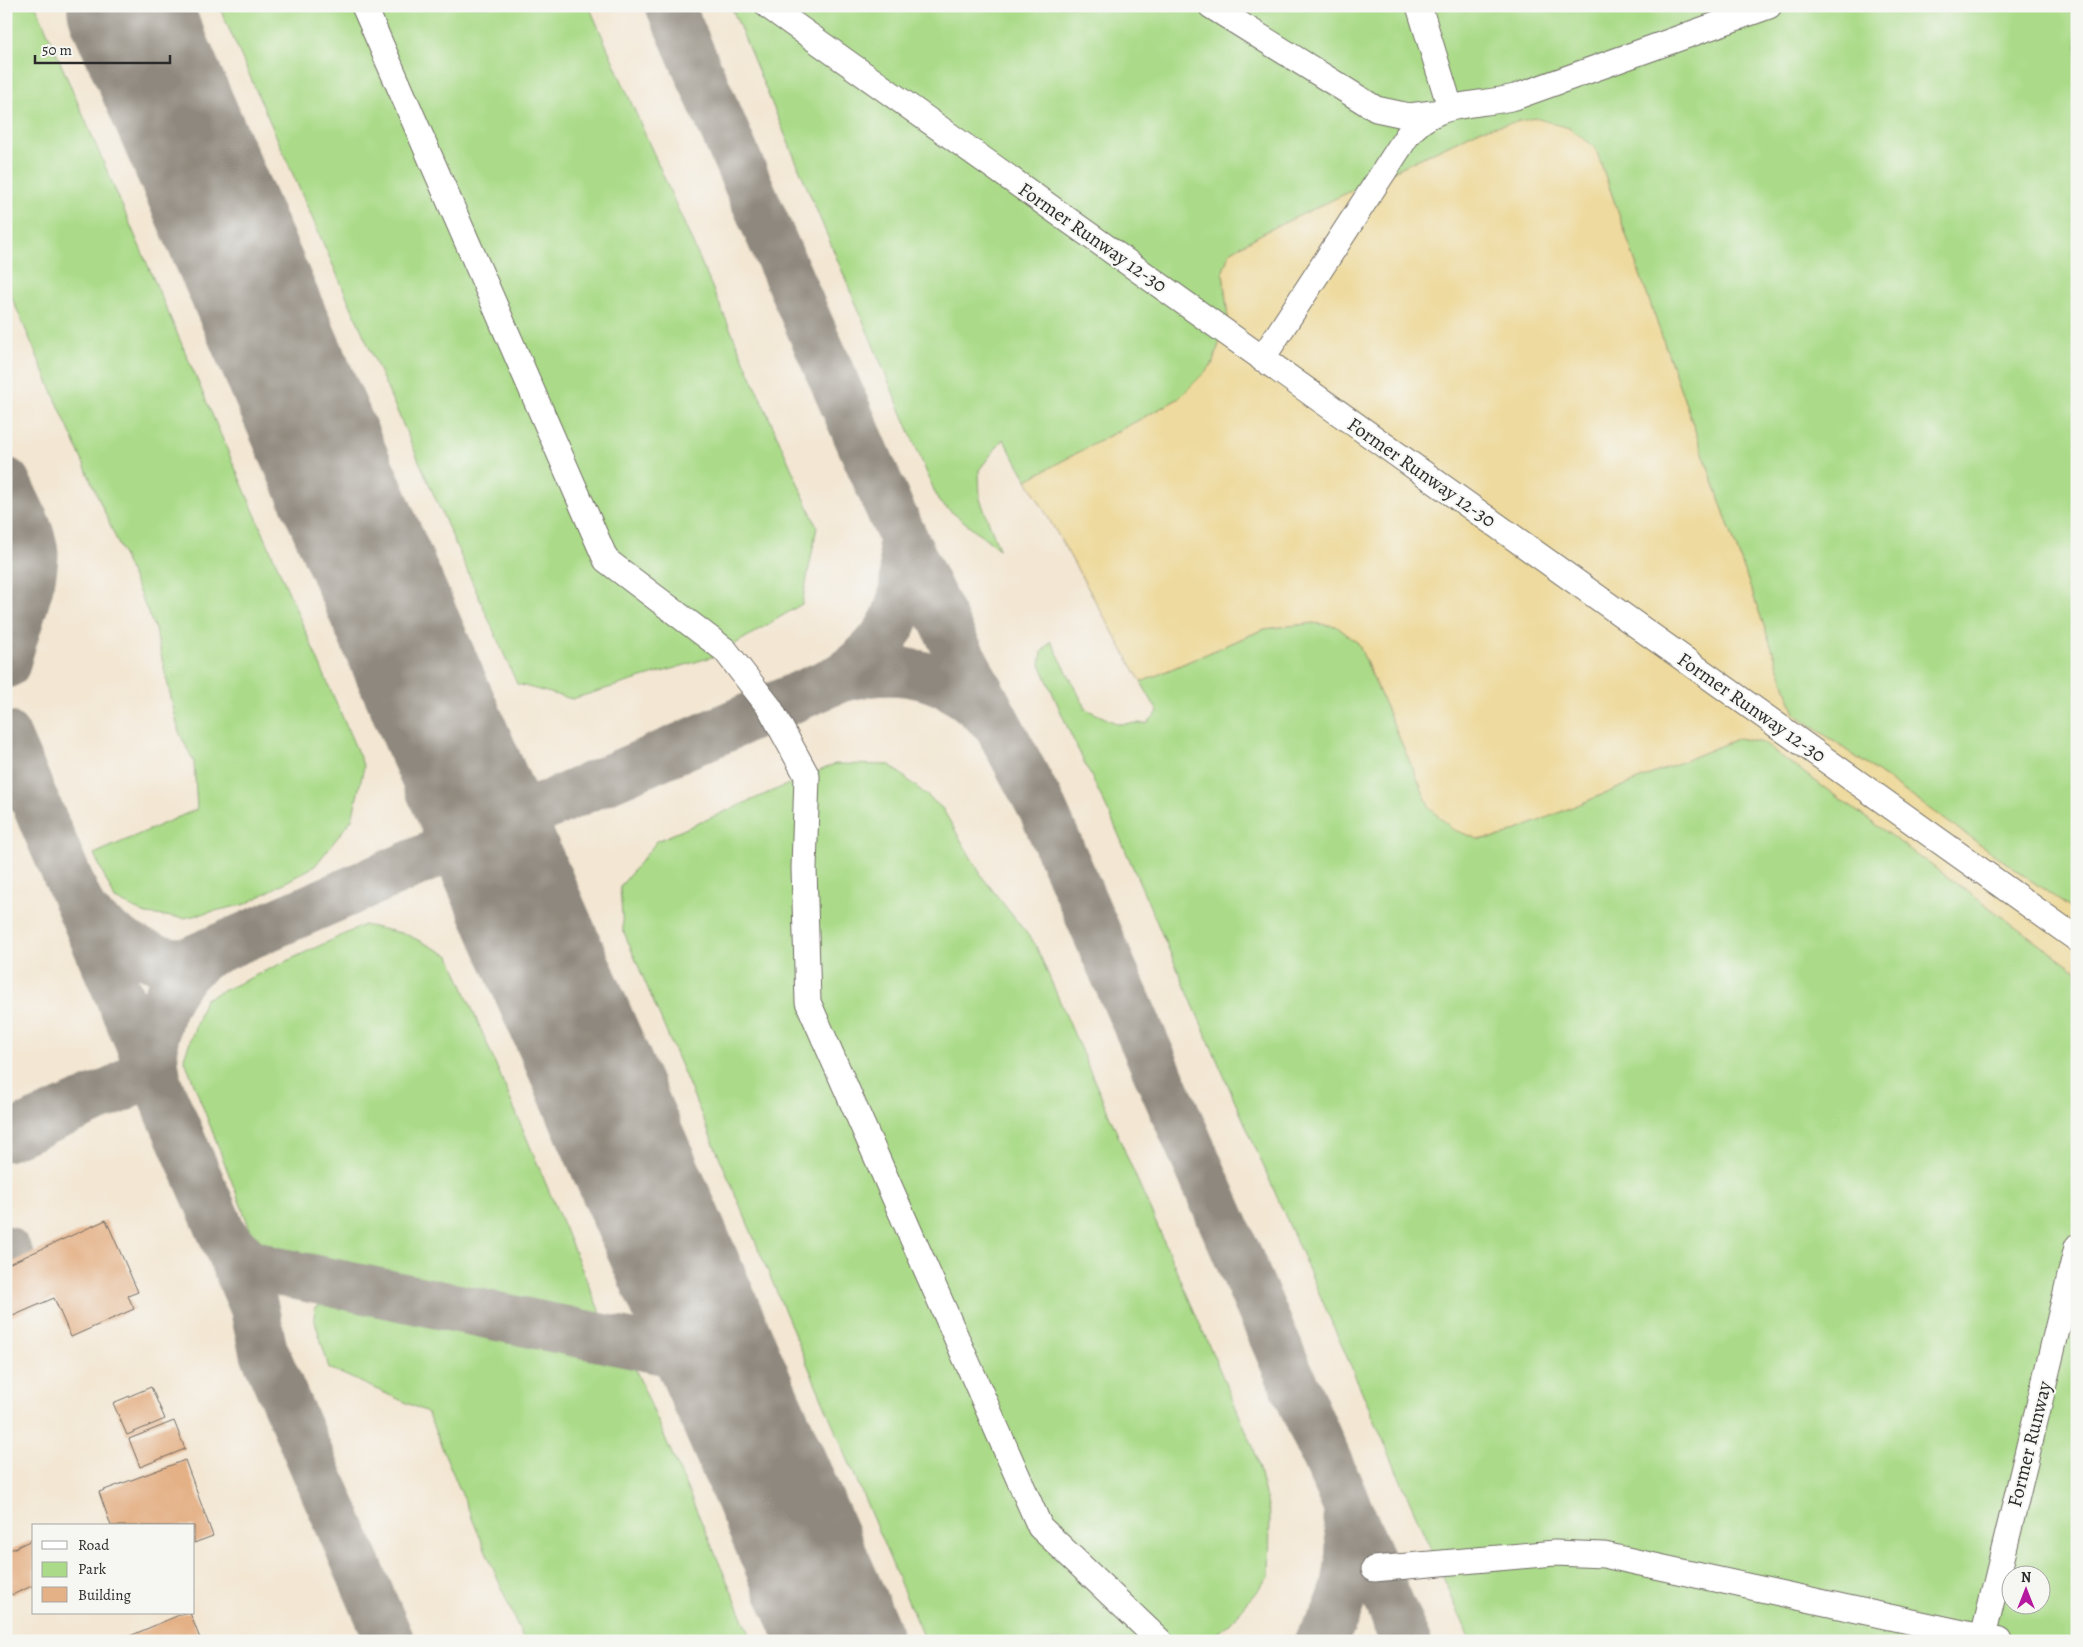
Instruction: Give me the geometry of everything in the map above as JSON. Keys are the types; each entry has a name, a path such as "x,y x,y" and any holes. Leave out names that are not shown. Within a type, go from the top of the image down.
{"lane":[{"path":"364,6 606,560 725,650 770,708 807,776 804,868 808,1002 1040,1528 1160,1641"},
{"name":"Former Runway 12-30","path":"768,6 2077,939"},
{"path":"1211,6 1376,109 1409,116 1514,97 1769,6"},
{"path":"1419,6 1441,110"},
{"path":"1262,358 1407,136 1414,127 1441,110"},
{"name":"Former Runway","path":"1988,1639 2077,1246"},
{"path":"1374,1569 1547,1554 1604,1555 1988,1639"}],"green space":[{"path":"6,6 36,6 364,767 352,819 315,866 246,904 184,918 146,914 115,899 94,854 197,809 194,762 179,732 155,629 6,284"},
{"path":"219,6 589,6 817,527 802,604 715,656 572,699 517,684"},
{"path":"731,6 2077,6 2077,913 1795,714 1595,147 1482,129 1265,232 1230,252 1223,271 1228,318 1212,365 1178,399 1027,480 1003,439 979,470 980,499 999,549 939,502"},
{"path":"1313,623 1336,626 1358,643 1430,808 1478,839 1500,837 1739,738 1763,743 2077,971 2077,1641 1471,1641 1110,815 1070,733 1040,664 1042,652 1051,641 1086,709 1118,724 1147,723 1158,712 1141,682 1264,629"},
{"path":"835,764 890,765 942,808 983,878 1035,944 1254,1449 1270,1515 1269,1576 1230,1624 1205,1641 926,1641 924,1639 623,930 620,887 657,841"},
{"path":"364,925 406,934 450,956 602,1317 257,1247 184,1058 205,999"},
{"path":"332,1302 634,1366 753,1641 524,1641 427,1412 329,1368 314,1318 315,1307 323,1303"}],"sand":[{"path":"1535,118 1569,128 1595,147 1795,714 2077,913 2077,971 1763,743 1739,738 1500,837 1478,839 1452,829 1430,808 1358,643 1336,626 1313,623 1264,629 1141,682 1027,480 1178,399 1212,365 1228,318 1223,271 1230,252 1265,232 1482,129"}],"building":[{"path":"106,1220 138,1292 128,1296 134,1309 71,1337 54,1298 6,1319 6,1265"},
{"path":"151,1387 165,1419 127,1435 113,1403"},
{"path":"174,1421 185,1449 140,1467 129,1439"},
{"path":"185,1460 213,1536 195,1543 195,1524 110,1524 99,1492"},
{"path":"32,1540 32,1586 12,1595 6,1583 6,1552"},
{"path":"182,1614 190,1614 201,1641 118,1641"}],"taxiway":[{"path":"670,6 892,514 951,637 1043,810 1406,1641"},
{"path":"6,482 27,527 34,554 31,579 6,664"},
{"path":"840,678 873,650 885,636 894,620 904,585 902,542"},
{"path":"84,914 106,932 131,948 158,959 187,962 840,678 883,671 921,675 939,681 956,690 990,717"},
{"path":"6,735 254,1307 263,1349 390,1641"},
{"path":"156,1074 154,1038 163,1005 171,990 182,976 208,953"},
{"path":"6,1137 121,1088 136,1076 153,1049"},
{"path":"224,1237 247,1261 270,1270 720,1362"},
{"path":"6,1250 12,1262"},
{"path":"1319,1641 1336,1614 1346,1583 1350,1551 1347,1519"}],"runway":[{"path":"128,6 841,1641"}]}
